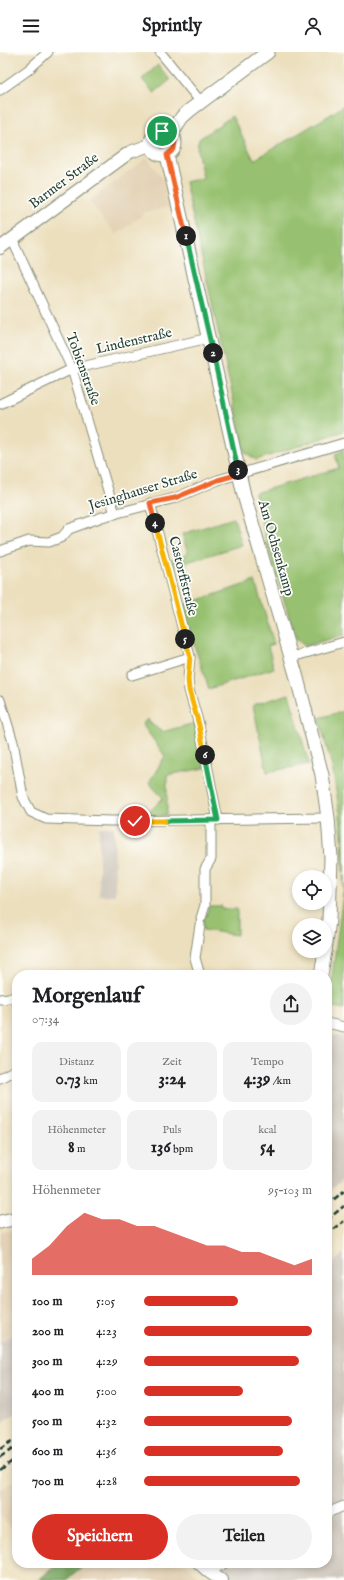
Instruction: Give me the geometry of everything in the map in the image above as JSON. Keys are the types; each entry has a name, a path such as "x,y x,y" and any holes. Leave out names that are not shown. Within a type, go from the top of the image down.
{"main road":[{"path":"171,134 182,117 200,101 268,52"},
{"path":"165,131 171,134 175,140 175,146 172,151 163,156 155,153 150,146 151,139 158,132 165,131"},
{"name":"Am Ochsenkamp","path":"167,155 239,474 258,548 292,657 322,775 328,818 331,881 329,918"},
{"name":"Am Ochsenkamp","path":"322,970 324,958"},
{"path":"0,1222 12,1219"}],"street":[{"path":"0,90 28,70 48,52"},
{"path":"160,52 200,101"},
{"name":"Barmer Straße","path":"0,248 130,152 150,146"},
{"name":"Tobienstraße","path":"12,239 72,370 115,514"},
{"name":"Lindenstraße","path":"0,404 72,370 209,338"},
{"name":"Jesinghauser Straße","path":"0,551 29,541 49,542 62,538 69,529 150,503 175,498 218,480 344,443"},
{"name":"Castorffstraße","path":"150,503 190,657 188,679 189,690 199,725 215,820 211,859 205,869 205,905 195,958 198,970"},
{"path":"292,657 344,642"},
{"path":"132,675 190,657"},
{"path":"0,700 13,742 22,797 31,812 46,819 104,821 328,818"},
{"path":"0,999 12,998"},
{"path":"332,1024 344,1027"},
{"path":"0,1078 12,1072"},
{"path":"332,1511 344,1506"},
{"path":"203,1568 210,1576 221,1580"},
{"path":"210,1576 219,1568"}],"shaded area":[{"path":"147,158 163,179 169,207 146,212 116,235 89,201"},
{"path":"99,827 114,827 115,895 99,895"},
{"path":"332,1036 344,1036 344,1179 332,1188"},
{"path":"12,1230 12,1336 0,1342 0,1233"},
{"path":"344,1253 344,1580 227,1580 215,1568 332,1568 332,1264"},
{"path":"12,1336 12,1416 0,1424 0,1342"},
{"path":"12,1482 12,1529 0,1515 0,1491"},
{"path":"80,1568 191,1568 200,1580 66,1580"}],"green space":[{"path":"158,65 170,80 154,93 142,79"},
{"path":"344,105 344,431 256,460 245,452 185,182 203,178 197,148 199,139 232,116 254,160"},
{"path":"344,450 344,635 305,646 296,639 264,534 255,493 339,468 335,454"},
{"path":"234,518 242,545 171,567 171,561 188,553 182,534"},
{"path":"255,581 274,644 268,646 274,668 209,689 181,606"},
{"path":"289,694 309,764 267,772 253,705"},
{"path":"344,711 344,887 342,835 339,808 332,767 319,718"},
{"path":"148,719 150,723 162,732 195,723 205,768 167,775 167,815 136,816 144,809 148,813 163,798 149,783 165,756 142,724"},
{"path":"344,887 344,1009 332,1007 332,976"},
{"path":"209,906 222,906 222,909 237,909 237,935 203,930 203,919 206,916"},
{"path":"53,1568 80,1568 66,1580 38,1580"}],"railway":[{"path":"332,1201 344,1191"},
{"path":"332,1216 344,1206"},
{"path":"332,1231 344,1221"},
{"path":"0,1449 12,1441"},
{"path":"0,1457 12,1449"},
{"path":"0,1470 12,1462"}],"route":[{"path":"135,821 218,820 218,813 199,725 189,690 188,679 190,657 150,503 175,498 218,480 239,474 203,309 167,155 174,149 175,140 171,134 162,131"}]}
